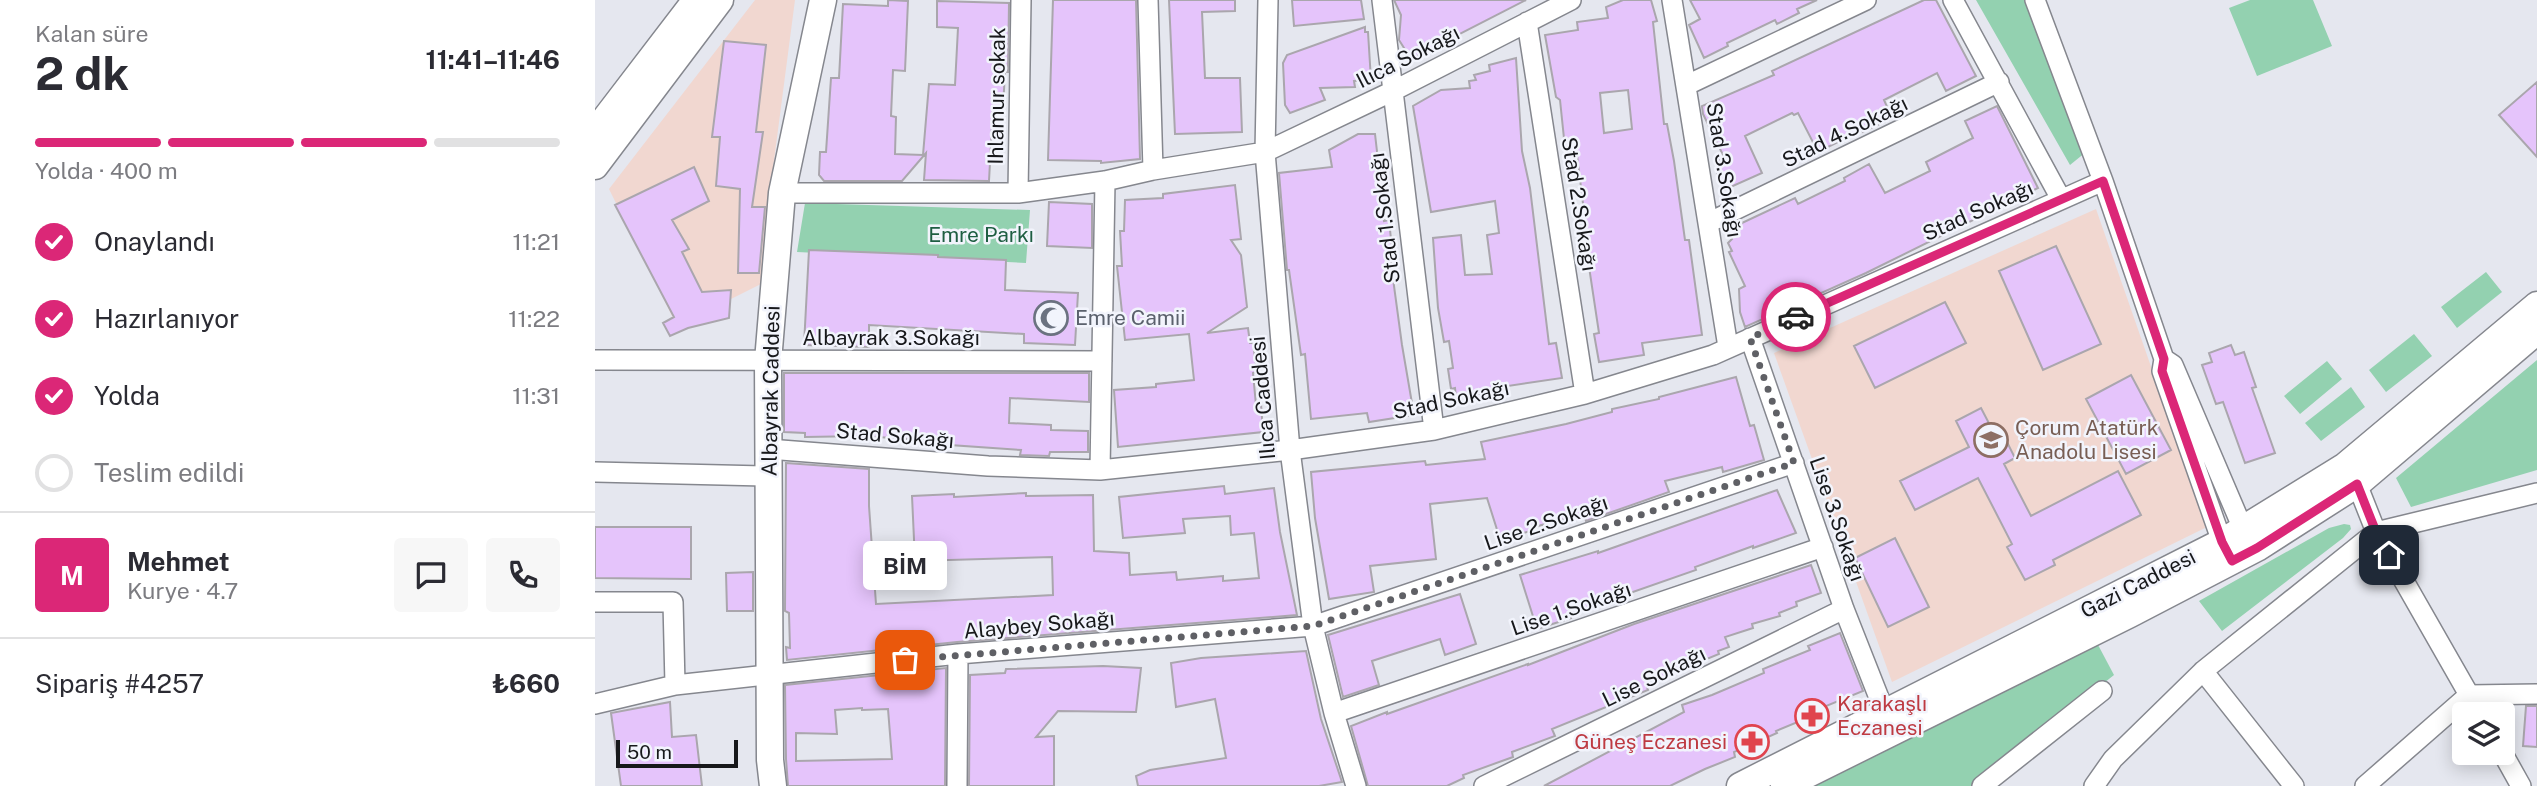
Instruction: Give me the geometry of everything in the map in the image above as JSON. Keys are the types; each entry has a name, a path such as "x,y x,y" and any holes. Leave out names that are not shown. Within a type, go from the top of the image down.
{"street":[{"path":"595,132 696,0"},
{"path":"595,166 720,0"},
{"name":"Albayrak Caddesi","path":"773,786 768,361 782,193 823,0"},
{"name":"Ihlamur sokak","path":"1019,193 1021,0"},
{"path":"1148,0 1153,170"},
{"name":"Ilıca Caddesi","path":"1268,0 1265,152 1290,450 1313,626 1334,713 1356,786"},
{"name":"Stad 1.Sokağı","path":"1382,0 1434,430"},
{"name":"Ilıca Sokağı","path":"782,193 1019,193 1105,181 1153,170 1265,152 1393,91 1571,0"},
{"name":"Stad 3.Sokağı","path":"1672,0 1710,222 1728,347"},
{"path":"1687,85 1866,0"},
{"path":"1954,0 2061,199"},
{"path":"2035,0 2103,181 2164,359 2173,365 2238,545"},
{"name":"Stad 2.Sokağı","path":"1527,22 1585,394"},
{"name":"Stad 4.Sokağı","path":"1710,222 1999,82"},
{"path":"1100,470 1105,181"},
{"name":"Stad Sokağı","path":"768,449 988,466 1100,470 1290,450 1434,430 1585,394 1713,355 2103,181"},
{"name":"Gazi Caddesi","path":"2351,475 2537,305"},
{"name":"Gazi Caddesi","path":"1784,786 2130,614 2351,475 2537,331"},
{"name":"Lise 3.Sokağı","path":"1750,338 1844,610 1885,713"},
{"name":"Albayrak 3.Sokağı","path":"595,360 1102,361"},
{"name":"Lise 2.Sokağı","path":"1313,626 1794,463"},
{"path":"595,472 769,476"},
{"path":"2351,475 2376,532 2473,702"},
{"path":"2094,786 2113,759 2203,671 2376,532 2537,493"},
{"path":"2508,502 2537,501"},
{"name":"Gazi Caddesi","path":"1740,786 1885,713 2238,545"},
{"name":"Lise 1.Sokağı","path":"1334,713 1823,547"},
{"path":"595,602 673,603 675,685"},
{"name":"Lise Sokağı","path":"1484,786 1844,610"},
{"name":"Alaybey Sokağı","path":"595,704 675,685 771,674 958,654 1313,626"},
{"path":"957,786 958,654"},
{"path":"2203,671 2294,786"},
{"path":"1982,786 2102,691"},
{"path":"2365,786 2469,695 2537,694"},
{"path":"2509,765 2521,786"}],"shaded area":[{"path":"755,0 795,0 770,191 765,282 677,326 609,189"},
{"name":"Çorum Atatürk Anadolu Lisesi","path":"2096,209 2207,527 1892,682 1774,353"}],"green space":[{"path":"1976,0 2027,0 2086,152 2070,165"},
{"path":"2250,0 2313,0 2332,46 2257,76 2229,8"},
{"name":"Emre Parkı","path":"805,203 1030,210 1026,263 797,252"},
{"path":"2486,272 2502,292 2457,328 2441,307"},
{"path":"2414,334 2432,356 2386,392 2369,370"},
{"path":"2537,360 2537,470 2411,507 2396,478"},
{"path":"2327,361 2342,379 2300,414 2284,396"},
{"path":"2351,387 2365,407 2321,441 2305,423"},
{"path":"2350,525 2351,529 2343,538 2222,631 2199,601 2329,528"},
{"path":"2097,643 2114,675 1974,786 1814,786"}],"building":[{"path":"888,0 908,1 905,71 893,70 891,116 896,117 895,154 923,155 929,84 955,85 958,28 937,27 937,1 1009,3 1008,72 1005,72 1003,108 993,107 989,181 924,180 926,153 902,181 824,181 819,175 820,152 826,152 831,78 839,78 843,4 888,6"},
{"path":"1053,0 1136,0 1140,159 1101,163 1048,160"},
{"path":"1169,0 1235,0 1235,11 1202,12 1205,78 1240,78 1242,132 1175,134"},
{"path":"1292,0 1361,0 1364,19 1294,26"},
{"path":"1394,0 1526,0 1411,59 1399,40 1401,15"},
{"path":"1623,0 1651,0 1657,21 1653,22 1664,124 1667,124 1674,161 1685,240 1689,240 1702,335 1642,343 1644,355 1599,362 1594,334 1599,333 1588,260 1585,260 1583,245 1588,244 1576,147 1565,148 1560,100 1556,97 1545,35 1578,30 1577,22 1608,18 1606,7","holes":["1628,90 1632,129 1604,133 1600,93"]},
{"path":"1690,0 1817,0 1797,9 1799,13 1777,24 1775,20 1727,43 1728,46 1704,58 1689,25 1700,19"},
{"path":"1924,0 1936,0 1976,76 1946,91 1937,73 1884,100 1892,118 1818,152 1798,113 1792,113 1745,136 1762,173 1724,190 1717,175 1717,161 1724,157 1703,114 1702,106 1774,75 1772,71"},
{"path":"1365,27 1365,32 1368,32 1371,80 1354,81 1355,87 1320,88 1325,100 1290,113 1285,105 1283,63 1287,55"},
{"path":"724,41 766,45 756,132 763,132 752,207 765,207 759,273 738,273 740,189 716,186 720,137 712,137"},
{"path":"1516,58 1522,151 1530,188 1549,344 1556,343 1562,378 1501,387 1502,391 1456,397 1455,388 1451,389 1448,369 1453,368 1449,341 1444,342 1438,308 1433,238 1461,235 1465,275 1492,274 1487,235 1499,233 1495,201 1431,212 1413,106 1441,90 1470,88 1469,81 1476,80 1474,75 1490,71 1489,65"},
{"path":"2537,82 2537,157 2499,115"},
{"path":"1997,106 2038,188 1866,273 1745,327 1740,312 1739,289 1745,286 1729,252 1732,251 1728,243 1732,239 1727,230 1795,198 1798,204 1845,181 1844,178 1869,164 1885,193 1930,171 1926,162 1973,138 1965,121"},
{"path":"1358,134 1375,134 1379,169 1376,169 1384,221 1389,220 1392,249 1389,249 1414,415 1369,422 1367,413 1311,419 1305,354 1301,355 1287,270 1279,173 1332,167 1329,150"},
{"path":"694,167 709,201 672,220 689,249 682,252 702,292 731,290 729,318 688,328 670,336 663,323 674,317 615,205"},
{"path":"1235,185 1241,239 1231,240 1241,255 1247,307 1207,333 1248,328 1257,372 1253,373 1256,405 1261,404 1263,432 1118,447 1114,390 1156,387 1156,384 1194,380 1189,334 1125,340 1117,266 1122,266 1120,231 1124,231 1125,200 1163,198 1163,194"},
{"path":"1049,202 1092,204 1092,248 1047,246"},
{"path":"2056,246 2101,344 2043,370 1999,271"},
{"path":"809,250 1006,260 1005,290 1078,293 1075,345 1024,343 1024,334 869,325 869,347 804,345"},
{"path":"1945,302 1966,343 1875,388 1854,346"},
{"path":"2231,345 2235,355 2244,352 2256,387 2252,388 2275,453 2245,463 2223,402 2216,404 2202,365 2212,362 2209,353"},
{"path":"784,373 1089,373 1089,402 1010,398 1009,423 1051,425 1051,430 1088,431 1088,452 1050,452 1049,456 1020,455 1021,450 950,445 950,442 863,436 805,437 805,433 784,432"},
{"path":"2131,375 2171,450 2126,474 2086,399"},
{"path":"1736,377 1750,426 1754,425 1764,460 1723,472 1722,467 1665,481 1669,492 1586,521 1584,514 1500,539 1487,498 1430,504 1436,559 1370,566 1374,592 1329,599 1315,518 1311,472 1425,461 1426,465 1485,459 1481,442 1566,424 1612,412 1612,409"},
{"path":"1981,408 1994,433 2001,430 2015,458 2004,464 2031,516 2118,471 2141,515 2053,560 2055,565 2025,580 2007,547 2012,544 1978,478 1915,510 1900,481 1969,447 1956,421"},
{"path":"786,463 869,469 876,604 1053,595 1052,557 915,561 912,496 954,494 954,497 1026,493 1026,496 1093,495 1094,551 1129,553 1130,575 1176,572 1177,580 1223,576 1223,581 1259,578 1254,533 1231,535 1230,516 1183,519 1185,533 1123,538 1119,497 1224,486 1225,494 1274,488 1297,615 957,642 787,660 786,647 790,648 789,613 785,611"},
{"path":"1777,490 1796,533 1695,567 1696,570 1570,614 1571,618 1537,629 1520,575 1598,553"},
{"path":"595,527 691,527 691,579 595,578"},
{"path":"1895,538 1929,607 1888,627 1855,558"},
{"path":"1811,565 1821,593 1796,602 1797,606 1779,613 1780,616 1752,624 1753,628 1725,637 1729,647 1718,651 1719,654 1646,684 1648,690 1552,729 1555,736 1512,752 1513,757 1463,775 1464,778 1447,786 1368,786 1351,726 1528,665 1634,624"},
{"path":"753,572 753,611 727,611 726,573"},
{"path":"1460,594 1476,644 1445,655 1440,639 1372,661 1379,685 1343,697 1328,635"},
{"path":"1840,633 1863,691 1821,708 1822,712 1734,752 1735,757 1670,786 1544,786 1684,712 1682,705 1764,673 1763,669 1810,650 1808,646"},
{"path":"1306,651 1321,719 1342,782 1319,786 1138,786 1136,776 1150,770 1226,758 1215,699 1176,707 1171,663 1201,658"},
{"path":"1103,666 1141,668 1136,712 1058,711 1036,737 1054,736 1054,786 969,786 970,675 1005,673 1006,669"},
{"path":"946,668 945,786 788,786 785,685","holes":["888,709 892,759 796,761 796,733 837,734 835,710"]},
{"path":"670,702 672,737 696,735 702,786 621,786 611,713"},
{"path":"2526,706 2537,706 2537,747 2523,746"}],"way so far":[{"path":"905,660 1313,626 1794,463 1750,338 1796,317"}],"place":[{"name":"Emre Camii","path":"1051,318"},
{"name":"Çorum Atatürk Anadolu Lisesi","path":"1991,440"},
{"name":"BİM","path":"905,660"},
{"name":"Karakaşlı Eczanesi","path":"1812,716"},
{"name":"Güneş Eczanesi","path":"1752,742"}],"route":[{"path":"1796,317 2103,181 2164,359 2162,371 2222,542 2232,561 2357,484 2376,532 2389,555"}]}
